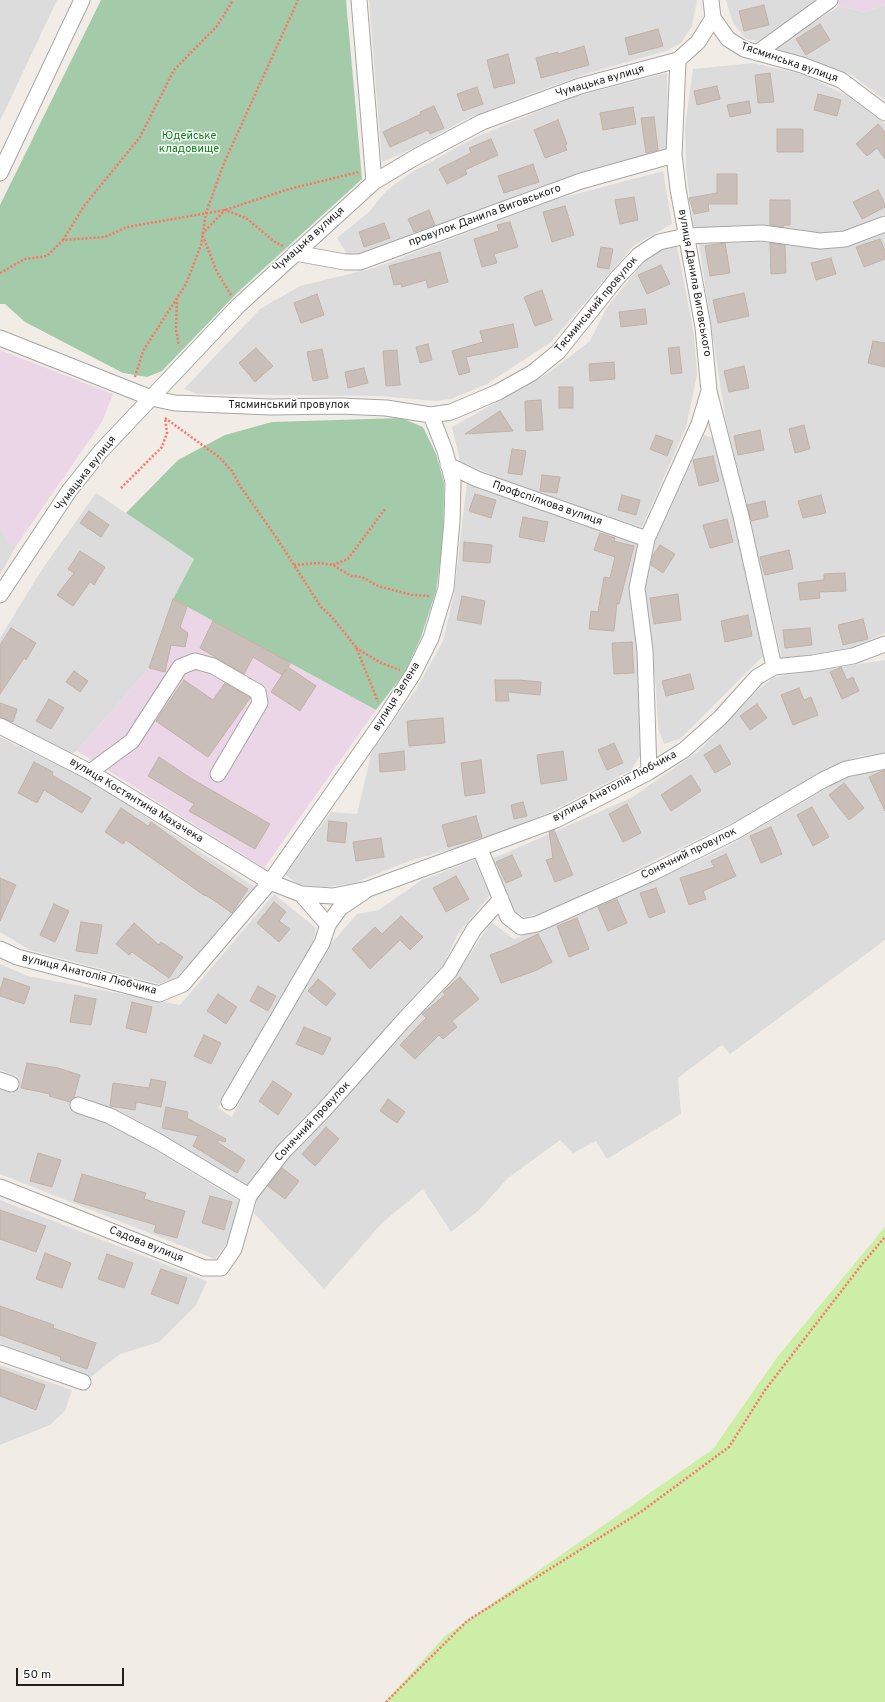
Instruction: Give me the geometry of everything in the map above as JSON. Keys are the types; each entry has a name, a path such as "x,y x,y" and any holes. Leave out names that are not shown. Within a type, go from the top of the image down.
{"street":[{"path":"0,173 82,0"},
{"path":"359,0 374,175"},
{"name":"Тясминська вулиця","path":"710,0 713,18 728,39 744,49 802,65 841,80 885,113"},
{"path":"757,53 830,0"},
{"name":"Чумацька вулиця","path":"0,595 69,491 101,451 238,306 295,253 374,175 414,158 482,122 580,86 678,60 698,42 713,18"},
{"path":"698,42 728,39"},
{"name":"вулиця Данила Виговського","path":"678,60 674,155 678,189 703,327 709,391 741,516 774,667"},
{"name":"провулок Данила Виговського","path":"295,253 345,262 360,262 581,181 674,155"},
{"name":"Тясминський провулок","path":"0,338 151,398 175,404 270,407 340,406 386,408 431,415 451,412 498,392 532,373 558,352 618,277 639,254 659,242 686,236 762,233 826,240 845,239 885,224"},
{"path":"649,772 645,651 637,588 647,539 699,424 709,391"},
{"name":"вулиця Зелена","path":"270,882 384,719 413,674 431,638 446,588 452,521 453,482 445,451 431,415"},
{"name":"Профспілкова вулиця","path":"448,465 477,479 647,539"},
{"name":"вулиця Анатолія Любчика","path":"0,949 17,956 159,994 183,984 270,882 301,894 334,896 368,889 556,820 649,772 684,750 720,718 757,676 774,667 813,663 853,656 885,644"},
{"path":"90,772 132,741 180,667 195,661 213,666 258,692 260,702 218,774"},
{"name":"вулиця Костянтина Махачека","path":"0,726 90,772 270,882"},
{"name":"Сонячний провулок","path":"480,849 508,917 521,927 537,924 650,874 729,834 823,780 846,769 885,761"},
{"name":"вулиця Анатолія Любчика","path":"229,1102 322,944 328,925 340,908 368,889"},
{"path":"301,894 328,925"},
{"name":"Сонячний провулок","path":"249,1196 283,1152 324,1110 402,1022 449,972 474,929 501,899"},
{"path":"78,1105 110,1116 159,1142 249,1196"},
{"name":"Садова вулиця","path":"0,1187 204,1268 220,1268 234,1249 249,1196"},
{"path":"0,1353 83,1382"}],"path":[{"path":"1,271 25,259 47,256 63,240 84,206 140,137 174,70 217,26 233,0"},
{"path":"134,381 143,351 186,284 201,245 206,213 224,163 298,0"},
{"path":"63,240 105,237 126,227 225,210 289,190 374,175"},
{"path":"225,210 246,218 275,242 295,253"},
{"path":"202,234 225,210"},
{"path":"202,234 217,272 238,306"},
{"path":"177,297 176,330 179,344 178,371"},
{"path":"151,398 165,418 219,457 232,471 240,486 320,606 331,616 356,647 384,719"},
{"path":"121,488 162,447 167,433 165,418"},
{"path":"333,565 348,559 385,509"},
{"path":"294,565 318,563 333,565 351,576 362,577 378,586 412,595 443,598"},
{"path":"356,647 381,663 413,674"},
{"path":"386,1702 467,1621 642,1511 729,1447 765,1390 863,1263 885,1237"}],"shaded area":[{"path":"0,0 57,0 0,121"},
{"path":"369,0 697,0 692,26 681,43 666,51 589,73 530,94 462,121 416,147 382,162"},
{"path":"726,0 819,0 758,41 746,39 733,23"},
{"path":"836,0 885,0 885,5 863,12 839,6"},
{"path":"885,5 885,100 852,75 775,48 839,6 863,12"},
{"path":"753,63 805,75 846,95 885,124 885,214 846,231 819,234 757,226 694,229 686,169 685,127 693,69"},
{"path":"667,73 667,148 533,189 361,255 347,254 337,238 369,212 386,191 412,172 476,137 573,97"},
{"path":"663,171 672,224 633,246 551,342 487,384 451,399 435,401 380,396 198,394 184,389 260,309 300,286 374,268 554,200"},
{"path":"885,231 885,633 847,650 782,658 725,417 699,244 761,242 820,248 849,246"},
{"path":"677,246 694,335 697,375 686,427 642,527 531,492 460,461 452,427 550,372 590,341 606,309 643,262 660,250"},
{"path":"0,350 113,394 102,422 16,546 7,541 3,531 0,529"},
{"path":"704,435 713,438 729,498 763,656 680,739 664,744 658,728 656,688 645,589 655,542"},
{"path":"467,482 590,528 641,543 633,571 631,611 638,647 641,754 631,770 552,811 491,838 412,860 354,883 326,887 300,885 285,875 331,812 357,814 372,751 417,688 443,641 454,594"},
{"path":"96,493 194,559 173,599 149,668 77,751 71,754 0,718 0,638 41,571"},
{"path":"0,529 3,531 7,541 16,546 0,575"},
{"path":"173,599 376,710 264,868 77,751 149,668"},
{"path":"885,660 885,753 860,756 834,765 740,819 547,912 524,917 515,912 492,859 631,798 699,751 757,691 774,677"},
{"path":"0,737 92,782 255,887 178,977 159,984 30,950 0,932"},
{"path":"885,769 885,940 730,1054 722,1045 678,1078 681,1114 607,1159 596,1141 573,1153 560,1140 508,1178 479,1210 451,1232 423,1189 382,1223 324,1289 254,1213 258,1196 291,1152 348,1095 409,1023 461,968 491,922 514,939 585,912 723,849 835,783 854,775"},
{"path":"474,860 490,895 458,934 440,972 318,1109 272,1153 246,1186 141,1122 80,1096 74,1111 120,1129 239,1201 228,1242 215,1259 0,1174 0,1089 13,1094 17,1076 0,1070 0,964 28,976 180,1005 274,894 316,928 312,946 218,1108 232,1117 252,1077 322,954 357,914 379,910 420,881"},
{"path":"0,1200 207,1281 196,1305 159,1342 120,1354 91,1377 0,1343"},
{"path":"0,1365 72,1390 65,1411 50,1425 0,1445"}],"green space":[{"name":"Юдейське кладовище","path":"101,0 346,0 362,179 238,292 162,371 147,377 123,373 25,322 5,304 0,304 0,205"},
{"path":"401,418 423,427 436,454 444,483 443,541 436,591 421,637 405,672 376,710 173,599 194,559 126,513 178,460 225,435 272,422"},
{"path":"885,1227 885,1702 385,1702 445,1636 713,1449 778,1356"}],"building":[{"path":"764,5 769,25 744,31 739,11"},
{"path":"820,24 830,40 806,55 796,39"},
{"path":"658,29 663,46 629,55 625,38"},
{"path":"584,46 589,65 541,78 536,58 558,52 558,54"},
{"path":"508,54 515,83 494,88 487,60"},
{"path":"770,73 774,102 758,103 755,75"},
{"path":"717,86 720,99 697,105 694,91"},
{"path":"477,87 483,104 463,111 457,94"},
{"path":"818,94 841,100 837,116 814,110"},
{"path":"749,101 751,113 730,117 727,105"},
{"path":"434,106 444,128 430,134 428,130 390,147 383,132 421,114 420,112"},
{"path":"633,107 636,124 603,130 600,113"},
{"path":"654,117 658,150 646,153 641,118"},
{"path":"558,120 567,144 565,145 567,150 545,158 534,130"},
{"path":"878,124 885,132 885,159 877,148 867,156 856,144"},
{"path":"777,129 803,129 803,152 777,152"},
{"path":"491,139 498,155 465,170 467,174 447,184 439,169 471,153 469,148"},
{"path":"533,164 539,182 504,193 498,176"},
{"path":"717,174 737,174 737,204 708,204 709,211 694,214 689,198 717,193"},
{"path":"878,190 885,207 862,219 853,202"},
{"path":"634,197 638,220 620,224 615,200"},
{"path":"770,200 790,200 790,225 784,225 784,227 770,225"},
{"path":"565,206 574,235 552,242 543,212"},
{"path":"429,210 435,225 414,232 408,219"},
{"path":"510,222 518,247 494,254 497,263 482,267 474,239 499,231 497,225"},
{"path":"384,223 390,238 364,247 359,232"},
{"path":"880,239 885,251 885,259 864,267 856,247"},
{"path":"725,243 730,273 710,276 705,246"},
{"path":"770,243 785,245 786,273 771,274"},
{"path":"601,247 613,249 609,269 597,267"},
{"path":"440,252 448,282 428,288 426,280 402,287 401,284 394,285 389,266"},
{"path":"831,258 836,274 816,280 811,263"},
{"path":"661,265 670,284 647,294 638,275"},
{"path":"542,290 552,320 535,326 524,297"},
{"path":"744,293 749,316 718,323 713,300"},
{"path":"317,294 324,315 301,323 294,303"},
{"path":"645,309 647,324 621,327 619,312"},
{"path":"513,324 518,347 466,357 470,372 459,375 452,351 483,342 480,331"},
{"path":"873,341 885,343 885,367 868,363"},
{"path":"428,344 432,360 420,363 416,347"},
{"path":"679,347 682,373 671,374 668,348"},
{"path":"256,348 273,366 255,382 239,363"},
{"path":"322,349 328,378 313,381 307,352"},
{"path":"397,350 400,385 386,386 383,351"},
{"path":"614,362 615,379 590,381 589,364"},
{"path":"744,366 749,388 729,392 724,371"},
{"path":"364,368 368,383 348,388 345,372"},
{"path":"559,387 573,387 573,408 559,408"},
{"path":"541,400 543,430 526,431 525,401"},
{"path":"500,411 513,431 465,434"},
{"path":"804,425 810,449 795,453 789,429"},
{"path":"760,430 764,450 738,455 734,436"},
{"path":"656,435 673,441 667,456 650,449"},
{"path":"512,449 526,451 522,475 508,473"},
{"path":"713,456 719,481 699,486 693,460"},
{"path":"542,475 560,477 557,493 540,491"},
{"path":"475,494 496,500 491,518 469,511"},
{"path":"622,495 640,500 636,515 618,510"},
{"path":"821,495 826,513 803,518 798,501"},
{"path":"765,501 768,517 751,521 747,505"},
{"path":"89,511 109,525 101,537 80,523"},
{"path":"523,517 548,522 544,542 519,537"},
{"path":"727,519 733,542 710,548 703,525"},
{"path":"600,533 615,538 614,541 634,546 619,604 617,603 614,631 589,629 591,611 598,612 604,577 610,578 615,557 594,550"},
{"path":"464,542 492,545 490,563 463,561"},
{"path":"660,545 675,554 663,573 651,565 653,555"},
{"path":"789,550 793,569 765,575 760,557"},
{"path":"80,551 105,567 94,585 90,582 73,606 57,595 74,573 68,569"},
{"path":"845,573 846,591 819,592 820,598 800,600 798,583 824,580 824,574"},
{"path":"678,594 681,620 654,624 650,598"},
{"path":"462,596 485,601 481,624 457,620"},
{"path":"173,599 187,607 180,627 188,633 185,647 171,645 165,672 149,668"},
{"path":"748,615 752,636 725,642 721,621"},
{"path":"863,619 868,639 843,645 838,625"},
{"path":"213,621 291,663 288,667 316,686 300,711 271,692 286,669 282,675 253,657 244,674 200,648"},
{"path":"11,628 36,643 26,660 24,658 0,694 0,645"},
{"path":"810,628 812,645 785,648 783,630"},
{"path":"632,642 634,673 614,674 612,643"},
{"path":"841,667 847,680 853,677 859,691 842,699 830,672"},
{"path":"74,671 88,681 80,692 66,682"},
{"path":"690,674 694,689 666,696 662,681"},
{"path":"184,680 213,700 225,683 250,698 208,757 156,721"},
{"path":"495,680 541,682 540,695 508,692 509,701 496,701"},
{"path":"799,688 804,700 811,697 818,715 793,725 781,695"},
{"path":"49,699 64,708 51,729 36,721"},
{"path":"0,703 17,709 13,722 0,717"},
{"path":"757,704 767,718 750,730 740,716"},
{"path":"443,718 445,743 409,746 407,721"},
{"path":"614,743 623,763 607,770 598,750"},
{"path":"720,745 731,764 715,773 704,755"},
{"path":"404,751 405,770 380,772 379,754"},
{"path":"563,751 567,780 541,784 537,755"},
{"path":"159,757 192,779 270,824 255,849 189,811 194,804 148,776"},
{"path":"481,760 485,793 465,796 461,763"},
{"path":"34,762 53,772 52,775 91,798 82,813 44,790 37,803 18,793"},
{"path":"885,770 885,811 869,777"},
{"path":"691,775 701,791 671,811 661,795"},
{"path":"844,783 864,808 849,820 829,795"},
{"path":"523,802 527,816 514,819 511,805"},
{"path":"627,804 641,833 623,842 609,814"},
{"path":"812,807 829,837 813,846 797,815"},
{"path":"121,808 148,826 151,822 195,854 248,889 232,913 206,895 205,896 126,840 123,844 105,832"},
{"path":"476,816 482,837 448,847 442,825"},
{"path":"329,821 347,823 345,843 327,841"},
{"path":"771,827 782,854 761,863 750,836"},
{"path":"554,830 573,875 555,882 546,860 553,858 549,832"},
{"path":"381,838 384,857 356,861 353,842"},
{"path":"726,854 736,876 703,891 706,899 689,905 680,878 714,867 711,861"},
{"path":"512,855 522,876 506,883 496,862"},
{"path":"456,876 469,899 446,912 433,888"},
{"path":"0,878 16,885 0,921"},
{"path":"656,888 665,912 649,918 640,893"},
{"path":"617,899 627,923 608,931 598,907"},
{"path":"274,902 286,912 279,921 290,929 279,942 257,923"},
{"path":"54,904 69,911 55,942 40,935"},
{"path":"401,916 423,937 410,950 400,940 370,969 352,949 375,927 382,934"},
{"path":"577,918 589,949 569,957 557,926"},
{"path":"81,922 102,925 97,954 76,951"},
{"path":"134,923 159,945 161,942 183,957 169,978 132,952 129,955 116,944"},
{"path":"538,934 552,962 537,970 501,983 490,955 509,948"},
{"path":"460,977 479,999 452,1021 457,1027 443,1039 439,1035 415,1059 400,1045 426,1018 422,1014 445,995 443,992"},
{"path":"4,978 30,987 24,1004 0,996"},
{"path":"318,979 336,994 326,1006 308,991"},
{"path":"258,986 276,996 268,1011 250,1001"},
{"path":"218,994 237,1007 226,1024 207,1011"},
{"path":"75,995 96,999 91,1025 70,1022"},
{"path":"132,1002 152,1007 146,1033 126,1028"},
{"path":"304,1027 331,1038 323,1055 296,1044"},
{"path":"204,1035 221,1043 211,1064 194,1056"},
{"path":"27,1063 58,1068 80,1075 74,1097 70,1102 49,1096 50,1094 21,1088"},
{"path":"151,1079 166,1082 161,1107 136,1102 135,1110 110,1106 113,1083 149,1088"},
{"path":"273,1081 292,1094 278,1115 259,1101"},
{"path":"388,1099 405,1112 397,1123 380,1111"},
{"path":"166,1107 188,1112 187,1118 226,1139 225,1142 218,1140 217,1142 245,1160 237,1173 193,1146 198,1136 162,1128"},
{"path":"326,1127 339,1139 315,1166 302,1154"},
{"path":"38,1153 61,1160 52,1187 30,1181"},
{"path":"282,1168 299,1181 285,1199 268,1186"},
{"path":"82,1174 146,1193 144,1199 185,1211 177,1238 154,1232 156,1225 74,1201"},
{"path":"210,1196 232,1202 224,1230 202,1223"},
{"path":"0,1210 46,1226 36,1252 0,1239"},
{"path":"45,1253 71,1263 62,1288 36,1279"},
{"path":"107,1254 133,1263 124,1288 98,1279"},
{"path":"161,1269 187,1278 178,1304 151,1294"},
{"path":"0,1306 54,1325 53,1328 96,1343 87,1369 60,1360 61,1357 0,1335"},
{"path":"0,1369 45,1385 36,1410 0,1396"}]}
